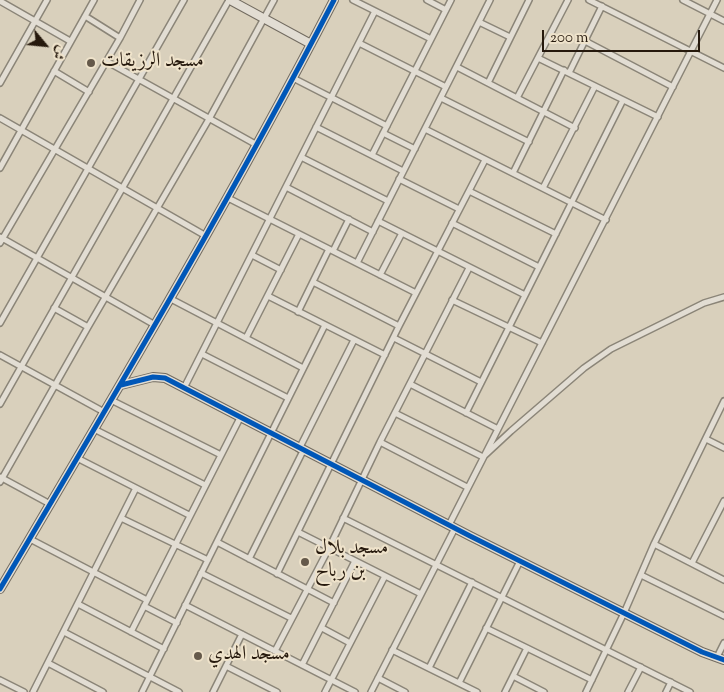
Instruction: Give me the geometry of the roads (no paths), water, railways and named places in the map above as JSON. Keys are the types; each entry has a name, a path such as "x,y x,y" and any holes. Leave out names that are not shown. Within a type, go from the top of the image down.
{"street":[{"path":"0,83 47,0"},
{"path":"0,168 94,0"},
{"path":"140,0 89,92 1,240 38,258 155,325"},
{"path":"0,323 184,0"},
{"path":"0,404 229,0 311,44"},
{"path":"50,504 1,479 209,119 274,0"},
{"path":"1,587 171,300 257,145 334,0"},
{"path":"353,0 431,39"},
{"path":"427,0 446,10"},
{"path":"372,155 451,0"},
{"path":"357,263 490,0"},
{"path":"488,83 529,0"},
{"path":"517,98 568,0"},
{"path":"590,0 724,68"},
{"path":"683,0 724,21"},
{"path":"371,692 436,564 467,487 606,220 717,0"},
{"path":"2,3 70,41"},
{"path":"512,173 566,71 585,41 602,6"},
{"path":"184,388 375,11"},
{"path":"85,16 120,38"},
{"path":"479,22 510,38"},
{"path":"585,41 673,87"},
{"path":"359,43 446,87"},
{"path":"538,58 658,117"},
{"path":"106,61 257,145"},
{"path":"457,67 575,128"},
{"path":"54,71 89,92"},
{"path":"293,78 387,126"},
{"path":"543,188 595,86"},
{"path":"441,98 529,142"},
{"path":"466,413 623,100"},
{"path":"0,118 206,236"},
{"path":"316,127 403,171"},
{"path":"425,129 606,220"},
{"path":"383,133 415,149"},
{"path":"301,157 388,202"},
{"path":"277,574 416,293 485,160"},
{"path":"399,179 459,209"},
{"path":"286,187 373,232"},
{"path":"469,191 556,234"},
{"path":"228,198 416,293"},
{"path":"298,312 349,219"},
{"path":"378,221 525,296"},
{"path":"452,223 539,267"},
{"path":"380,275 402,233"},
{"path":"246,338 299,234"},
{"path":"252,255 281,270"},
{"path":"275,651 363,481 380,442 468,268"},
{"path":"313,282 400,326"},
{"path":"268,296 385,355"},
{"path":"483,457 584,368 611,349 704,303 724,298"},
{"path":"171,300 304,368"},
{"path":"452,300 542,343"},
{"path":"54,308 88,326"},
{"path":"142,692 325,325"},
{"path":"394,338 481,382"},
{"path":"249,559 354,340"},
{"path":"0,354 104,412"},
{"path":"202,354 288,398"},
{"path":"120,385 160,376 301,450 702,652 721,659 724,643"},
{"path":"410,384 498,429"},
{"path":"111,400 221,455"},
{"path":"586,692 624,613 654,544 724,400"},
{"path":"395,414 483,457"},
{"path":"131,632 240,418"},
{"path":"94,429 205,485"},
{"path":"706,438 724,448"},
{"path":"380,442 467,487"},
{"path":"77,458 190,515"},
{"path":"33,692 136,488"},
{"path":"692,563 724,501"},
{"path":"121,518 208,560"},
{"path":"343,518 502,596 690,692"},
{"path":"298,532 421,594"},
{"path":"30,539 147,600"},
{"path":"217,542 334,603"},
{"path":"654,544 723,578"},
{"path":"460,683 520,561"},
{"path":"302,665 355,562"},
{"path":"202,574 291,618"},
{"path":"641,575 724,616"},
{"path":"325,692 385,576"},
{"path":"429,668 472,582"},
{"path":"78,604 164,649"},
{"path":"144,606 177,623"},
{"path":"185,606 355,692"},
{"path":"322,628 350,644"},
{"path":"486,628 592,680"},
{"path":"64,632 179,692"},
{"path":"213,692 242,634"},
{"path":"505,692 527,648"},
{"path":"392,650 477,692"},
{"path":"48,663 103,692"},
{"path":"226,666 277,692"},
{"path":"628,692 642,667"},
{"path":"513,676 543,692"},
{"path":"378,678 405,692"},
{"path":"0,680 24,692"},
{"path":"666,692 671,682"}],"place":[{"name":"مسجد الرزيقات","path":"91,63"},
{"name":"مسجد بلال بن رباح","path":"305,562"},
{"name":"مسجد الهدي","path":"198,656"}]}
